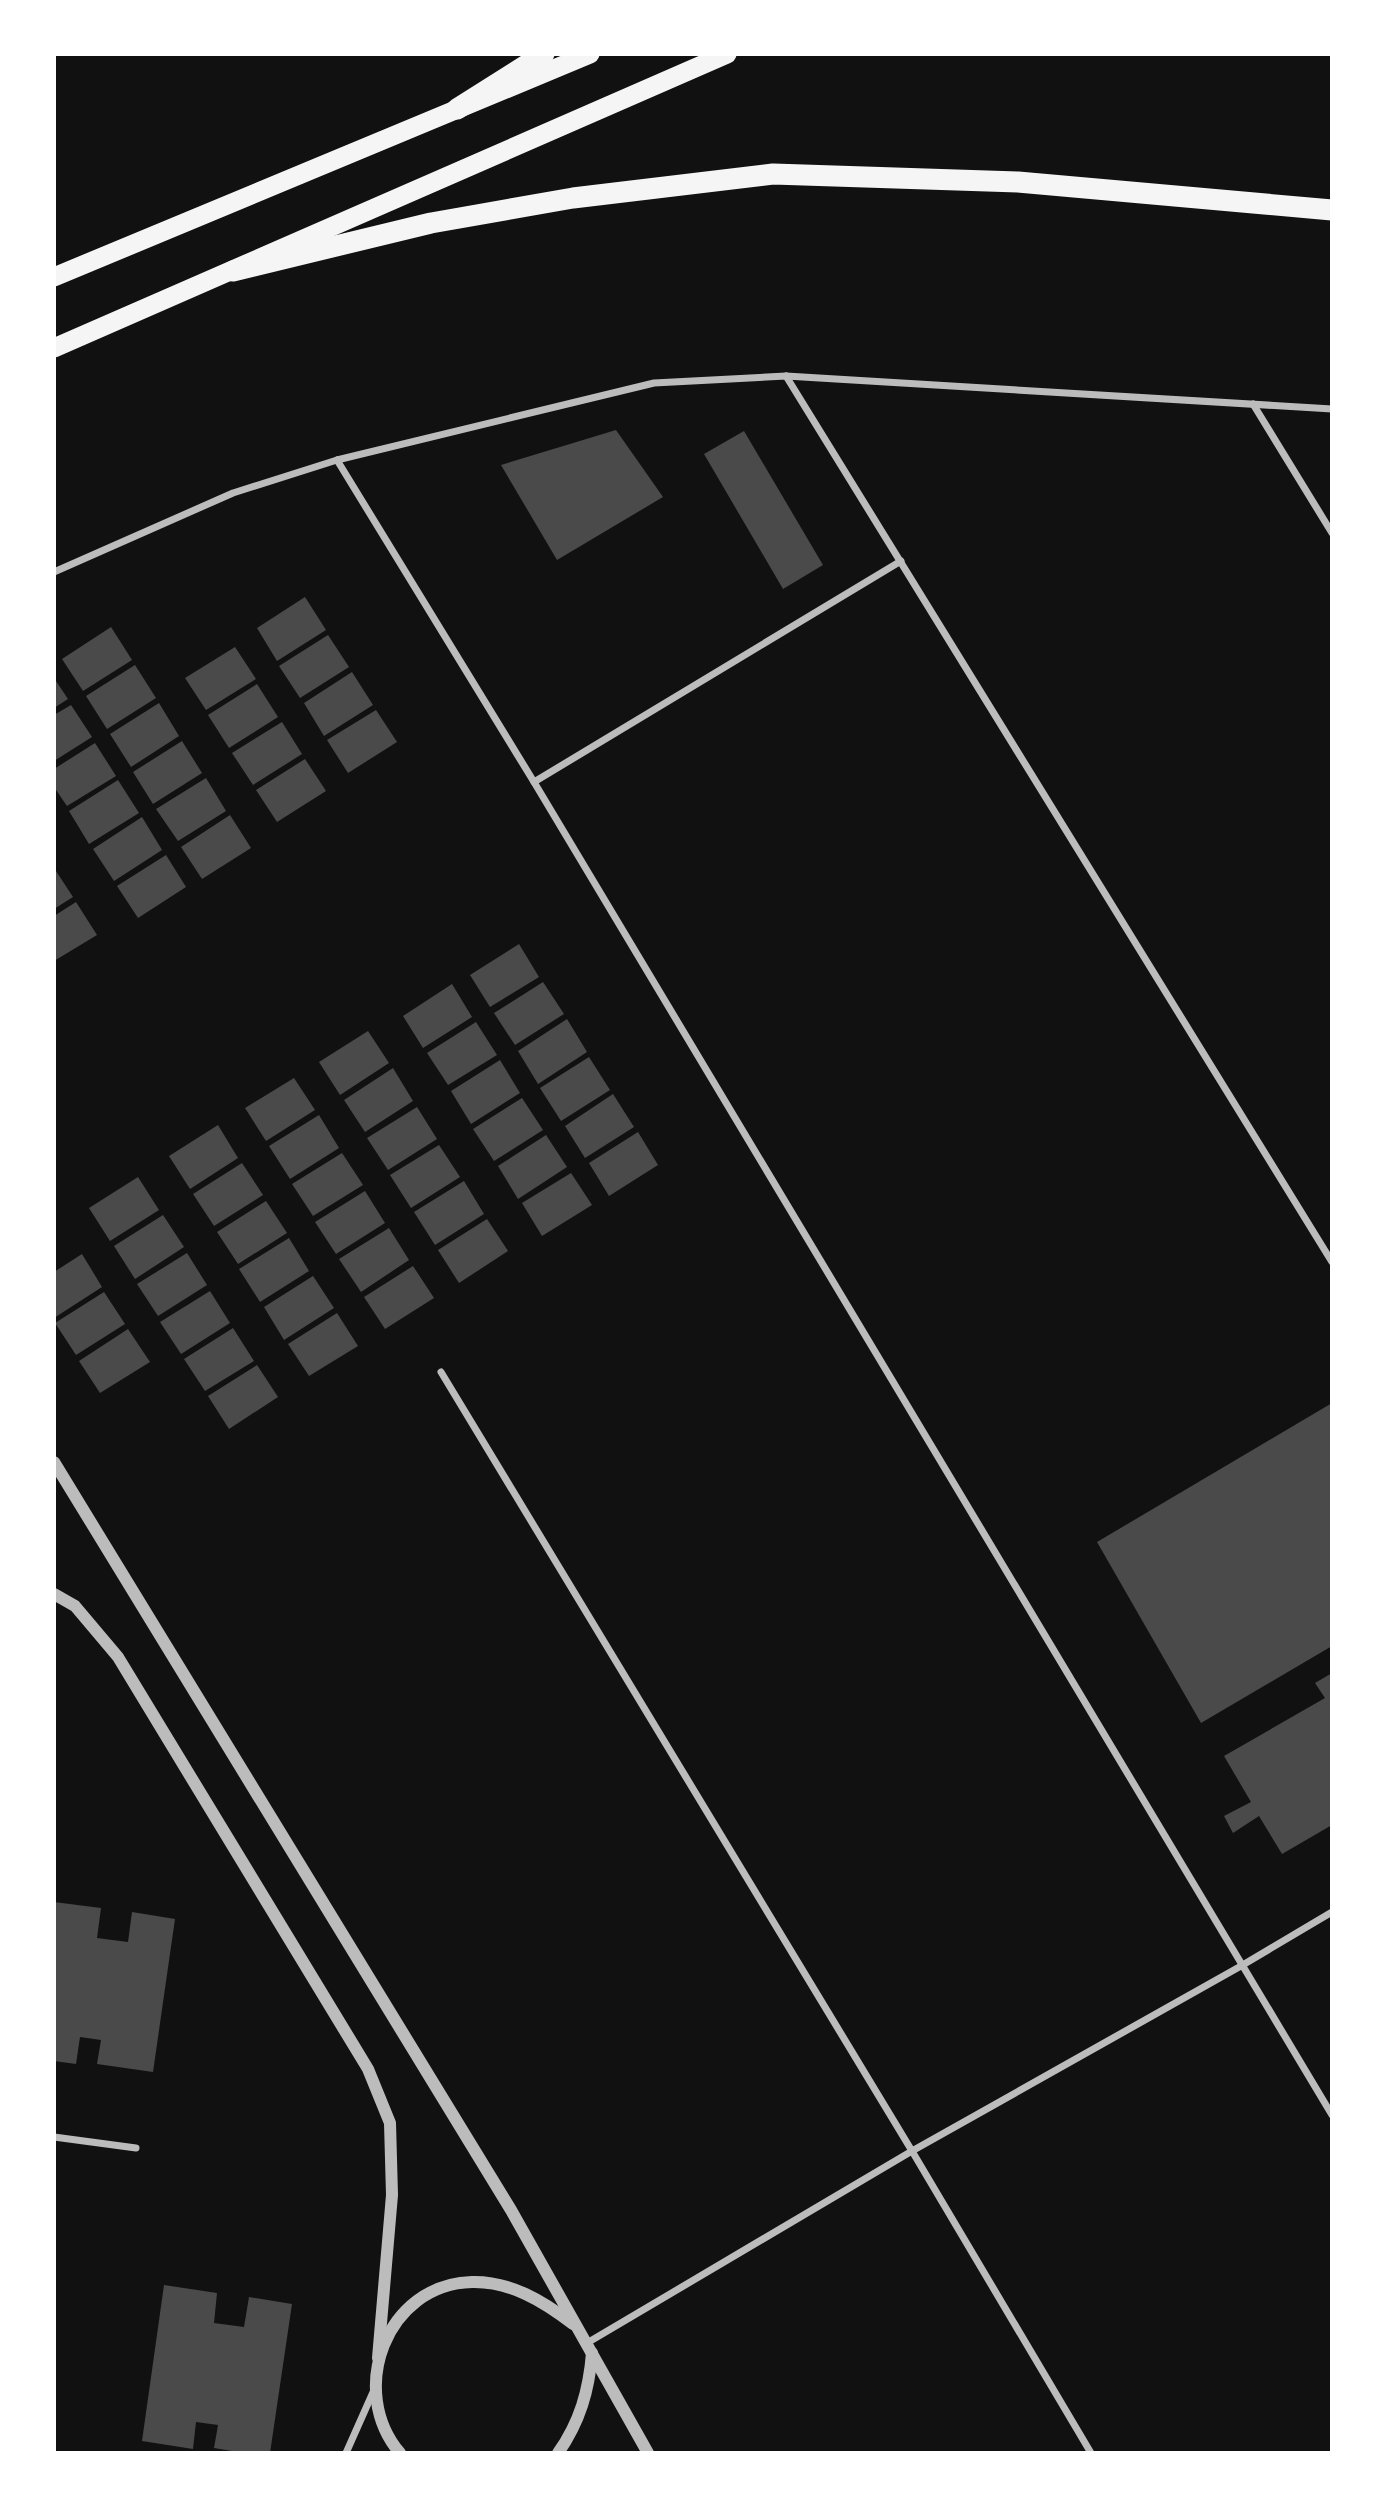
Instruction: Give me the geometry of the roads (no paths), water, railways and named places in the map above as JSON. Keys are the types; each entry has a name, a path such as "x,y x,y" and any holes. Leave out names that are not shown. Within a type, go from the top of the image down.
{"highway":[{"path":"457,109 544,54"},
{"path":"54,276 590,54"},
{"path":"54,348 727,54"},
{"path":"233,271 431,223 573,198 773,174 1018,182 1332,209"}],"street":[{"path":"786,376 1332,1262"},
{"path":"54,572 233,493 337,460 654,383 786,376 1332,409"},
{"path":"1253,404 1332,533"},
{"path":"337,460 534,782 1332,2115"},
{"path":"534,782 901,561"},
{"path":"441,1373 912,2151 1091,2453"},
{"path":"54,1462 504,2198 648,2453"},
{"path":"54,1594 75,1606 118,1657 368,2069 390,2123 393,2195 374,2389 346,2453"},
{"path":"589,2348 912,2151 1332,1912"},
{"path":"54,2137 136,2148"},
{"path":"378,2358 391,2329 412,2305 439,2290 470,2282 501,2285 530,2296 579,2328"},
{"path":"558,2453 572,2434 583,2406 590,2382 589,2348"},
{"path":"374,2389 379,2416 390,2442 400,2453"}]}
